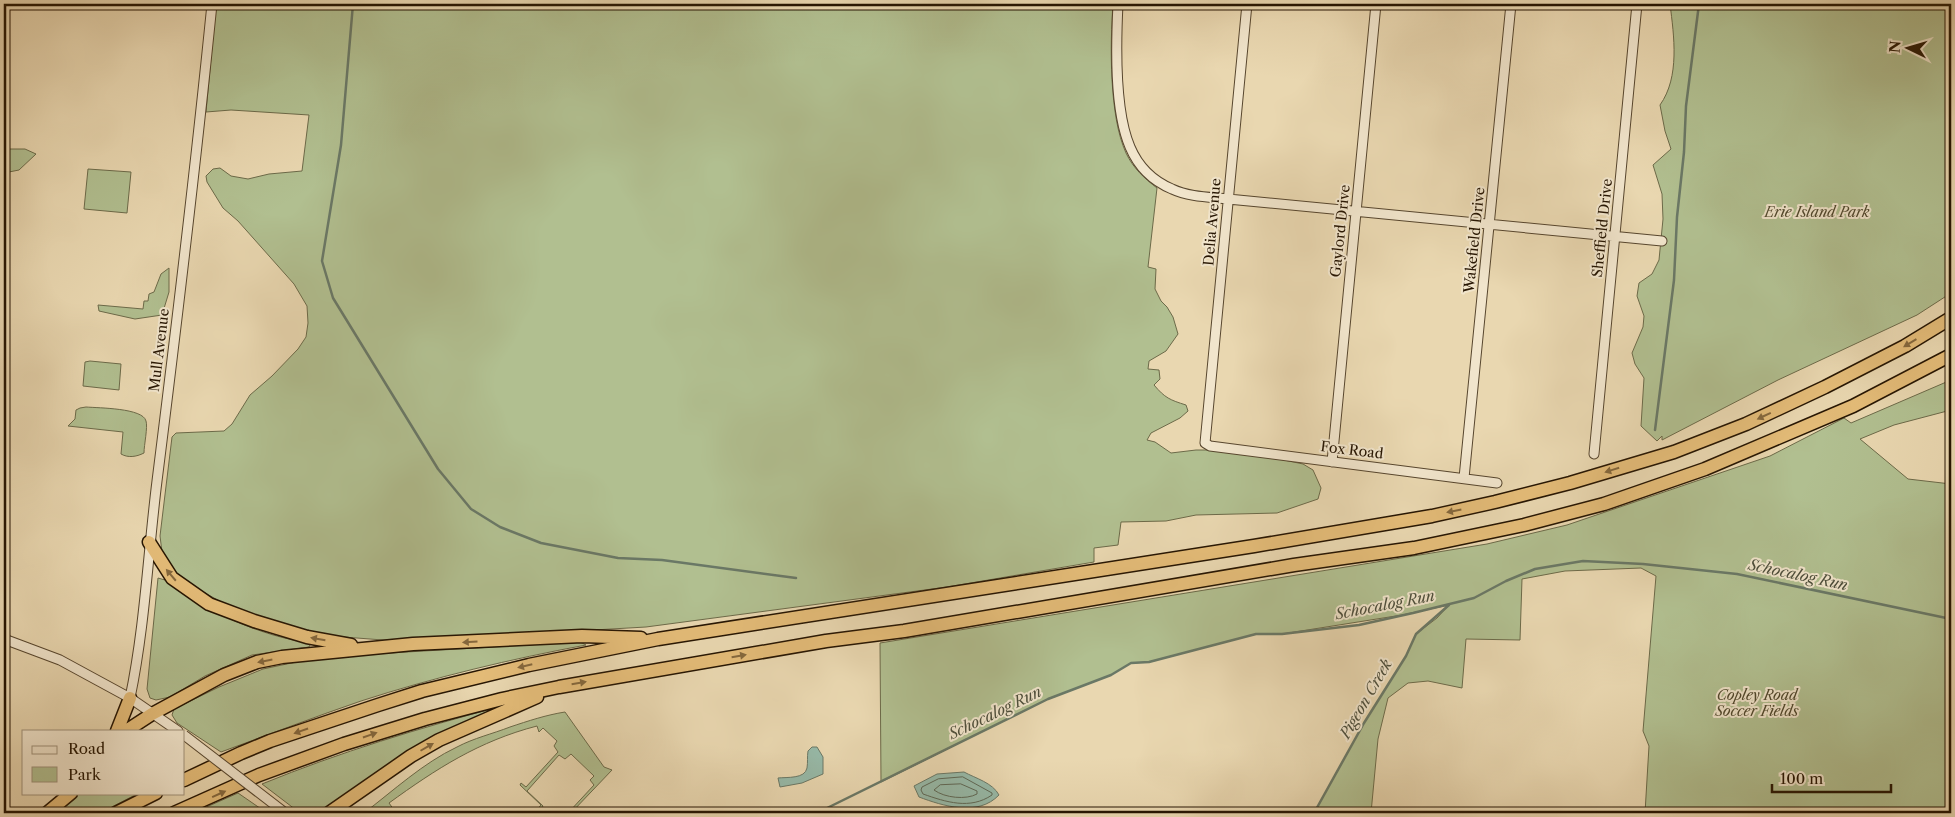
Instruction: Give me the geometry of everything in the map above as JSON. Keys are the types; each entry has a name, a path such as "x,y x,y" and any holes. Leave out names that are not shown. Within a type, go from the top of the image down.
{"highway":[{"path":"185,780 270,741 422,691 529,665 658,639 1245,548 1442,514 1570,483 1674,452 1746,424 1896,351 1951,318"},
{"path":"174,813 259,776 379,732 471,706 559,687 826,641 904,631 1294,565 1414,548 1524,525 1604,504 1705,469 1845,410 1951,355"},
{"path":"149,542 172,578 209,604 254,621 307,637 366,648"},
{"path":"128,730 152,714 224,675 257,662 307,654 366,648 608,635 658,639"},
{"path":"328,813 411,756 439,740 559,687"},
{"path":"117,730 130,698"},
{"path":"46,813 70,794"},
{"path":"116,813 154,794"}],"street":[{"name":"Mull Avenue","path":"130,698 137,665 149,542 190,219 212,4"},
{"path":"1118,4 1116,39 1118,88 1124,131 1135,157 1147,173 1170,188 1184,194 1228,199 1662,241"},
{"name":"Delia Avenue","path":"1205,443 1247,4"},
{"name":"Gaylord Drive","path":"1332,462 1376,4"},
{"name":"Wakefield Drive","path":"1464,478 1511,4"},
{"name":"Sheffield Drive","path":"1594,454 1637,4"},
{"name":"Fox Road","path":"1205,443 1210,446 1497,483"},
{"path":"4,638 60,660 130,698 176,730"},
{"path":"185,736 285,812"}],"green space":[{"path":"216,4 1113,4 1111,59 1116,120 1120,138 1132,163 1157,188 1148,267 1156,269 1155,289 1173,317 1178,334 1166,351 1149,361 1148,369 1159,370 1160,379 1154,385 1168,398 1186,405 1188,411 1180,418 1151,433 1147,440 1155,442 1171,453 1196,450 1227,450 1303,464 1313,470 1321,488 1318,499 1277,513 1196,515 1166,521 1121,522 1118,545 1094,548 1094,562 947,587 646,627 383,640 318,635 232,608 171,574 163,560 160,536 172,437 176,433 224,431 232,424 250,395 272,376 298,349 306,337 308,323 307,306 294,284 238,221 223,208 207,182 206,176 213,169 220,168 231,176 248,179 269,174 302,171 309,115 231,110 206,112"},
{"name":"Erie Island Park","path":"1670,4 1951,4 1951,293 1917,315 1778,380 1662,440 1662,436 1657,441 1641,426 1644,378 1635,364 1632,353 1643,327 1644,316 1637,296 1639,283 1652,274 1659,260 1663,219 1662,194 1653,165 1671,149 1660,105 1671,82 1673,69 1674,43"},
{"path":"4,149 25,149 36,154 19,170 4,173"},
{"path":"88,169 131,172 127,213 84,209"},
{"path":"169,268 169,292 162,315 135,319 99,311 98,305 143,309 144,301 148,301 149,294 154,292 161,274"},
{"path":"85,362 121,364 119,390 83,386"},
{"name":"Copley Road Soccer Fields","path":"1951,380 1951,410 1894,425 1860,439 1908,479 1951,484 1951,813 1645,813 1649,746 1643,731 1656,576 1641,568 1565,571 1522,579 1520,640 1466,639 1462,688 1428,681 1408,683 1388,698 1378,739 1371,813 1314,813 1364,723 1406,656 1416,634 1437,618 1449,605 1402,615 1282,634 1256,634 1149,662 1131,663 1111,675 1048,699 881,782 880,643 1487,544 1567,525 1770,456 1844,418 1851,423"},
{"path":"86,407 129,411 143,417 146,421 144,453 132,456 121,454 123,432 68,426 75,419 76,410"},
{"path":"158,578 165,580 215,612 273,635 311,643 309,647 252,655 205,676 170,697 156,700 150,698 147,689"},
{"path":"580,642 586,645 473,669 389,692 221,752 177,723 172,715 174,709 219,687 263,669 320,657"},
{"path":"502,706 318,813 300,813 262,784 380,741"},
{"path":"565,712 604,767 612,770 571,813 568,813 594,785 590,780 594,776 571,754 565,759 559,755 527,791 543,806 539,813 534,813 541,805 520,785 521,783 526,787 558,752 554,746 557,741 543,728 539,732 537,726 516,732 459,757 389,803 394,810 392,813 364,813 420,769 457,747 544,716"},
{"path":"238,793 267,813 193,813"},
{"path":"79,794 137,794 100,813 55,813"}],"water":[{"path":"812,747 817,747 823,757 823,774 802,783 780,787 778,778 795,777 806,772 808,751"},
{"path":"964,772 993,787 999,795 991,802 981,806 960,808 939,804 919,797 914,786 937,774"}],"waterway":[{"path":"353,4 341,145 322,261 333,298 438,469 471,509 500,527 541,543 618,558 662,560 796,578"},
{"path":"1655,430 1674,280 1686,106 1699,4"},
{"name":"Schocalog Run","path":"817,813 1048,699 1111,675 1131,663 1149,662 1256,634 1282,634 1359,625 1413,613 1474,598 1506,581 1535,569 1583,561 1643,564 1737,574 1951,619"},
{"name":"Pigeon Creek","path":"1314,813 1364,723 1406,656 1416,634 1449,605"}]}
